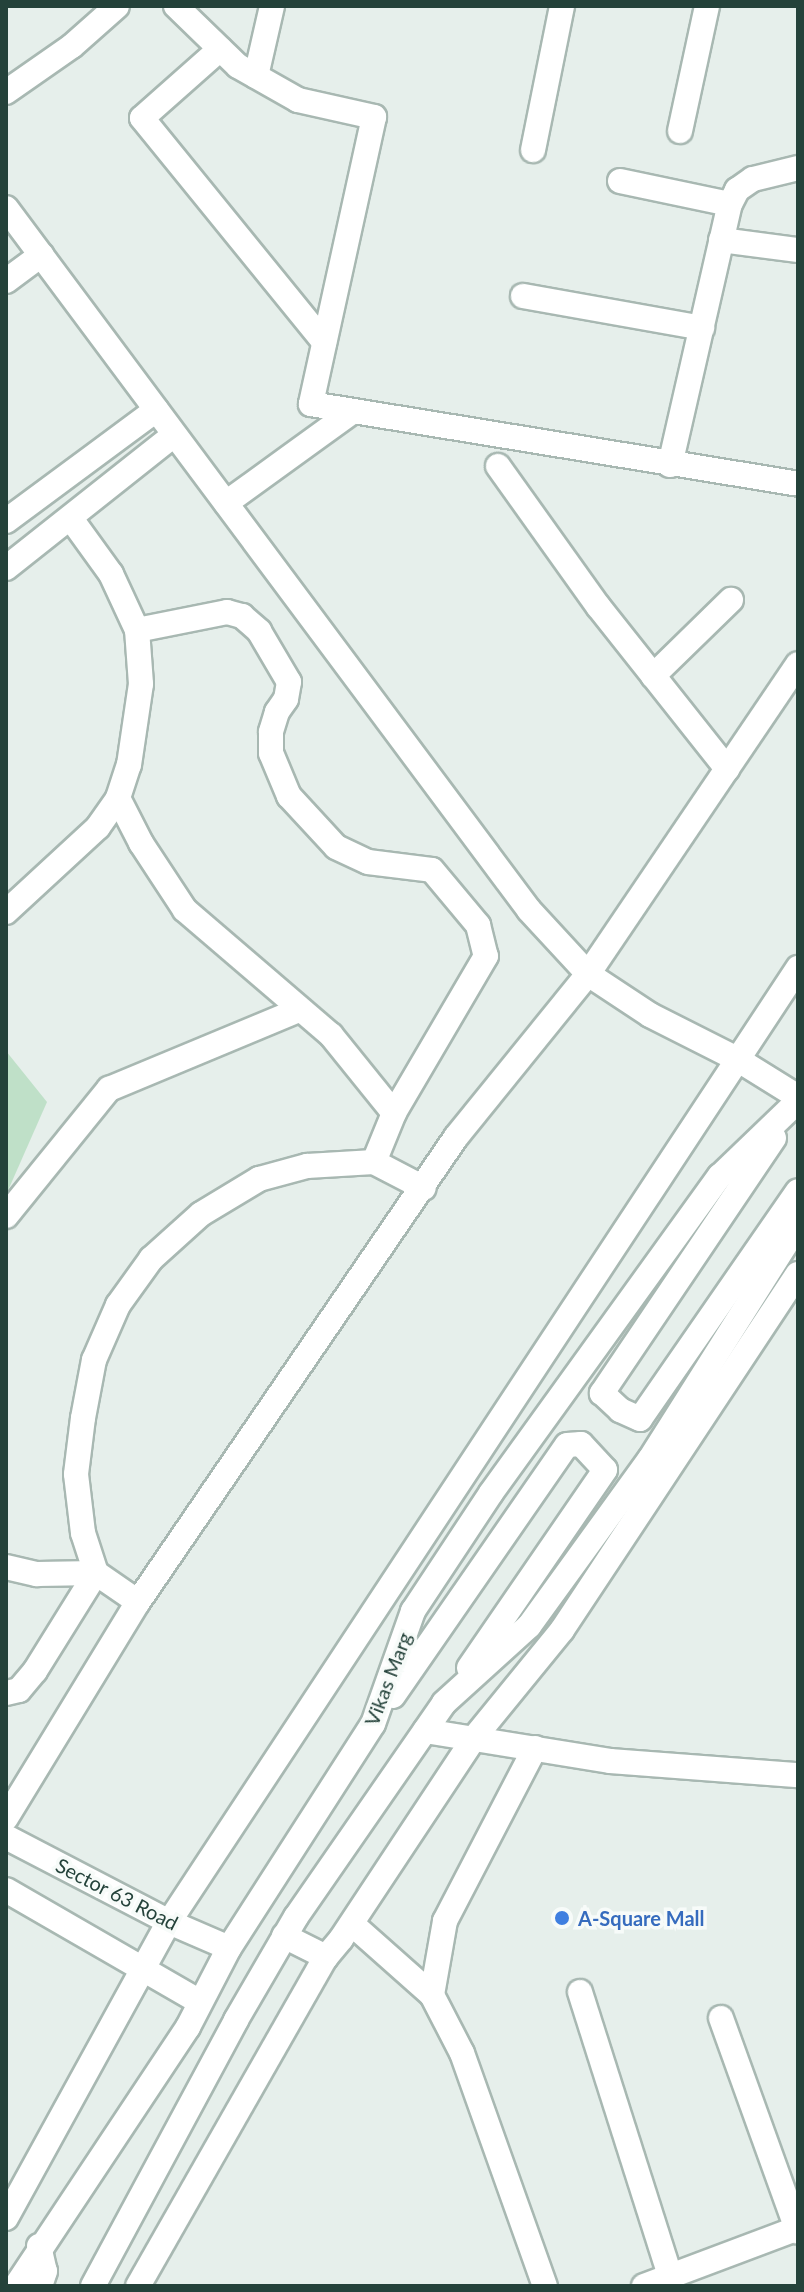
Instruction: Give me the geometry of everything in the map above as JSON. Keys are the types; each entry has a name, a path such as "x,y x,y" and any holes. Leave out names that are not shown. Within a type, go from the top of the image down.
{"street":[{"path":"6,92 72,46 117,6"},
{"path":"176,6 220,49 256,76 298,100 374,117 311,404 798,484"},
{"path":"256,76 272,6"},
{"path":"533,150 562,6"},
{"path":"680,131 707,6"},
{"path":"220,49 142,118 324,342"},
{"path":"670,465 730,204 737,190 753,179 798,168"},
{"path":"620,181 730,204"},
{"path":"6,208 529,910 588,974 650,1015 737,1059 798,1100 602,1393 620,1410 640,1419 798,1191"},
{"path":"721,240 798,250"},
{"path":"6,281 41,255"},
{"path":"523,296 702,328"},
{"path":"6,521 156,410"},
{"path":"226,503 353,411"},
{"path":"6,568 72,520 174,435"},
{"path":"498,466 653,676 727,769"},
{"path":"6,912 98,827 118,798 129,765 141,684 137,630 111,574 72,520"},
{"path":"653,676 731,600"},
{"path":"137,630 227,612 242,616 259,631 289,682 286,699 277,712 271,732 271,753 289,796 336,847 368,862 423,866 432,870 478,925 486,956 394,1113 374,1162"},
{"path":"6,1818 138,1602 456,1137 588,974 798,664"},
{"path":"118,798 141,843 185,910 331,1035 394,1113"},
{"path":"6,2218 169,1922 798,968"},
{"path":"6,1216 109,1089 299,1010"},
{"name":"Vikas Marg","path":"16,2286 39,2246 188,2027 229,1948 373,1724 413,1611 491,1493 720,1176 798,1100"},
{"path":"6,1693 19,1690 35,1671 96,1573 83,1533 76,1474 94,1360 118,1305 151,1259 201,1214 259,1179 307,1166 374,1162 424,1188"},
{"path":"444,1703 529,1626 650,1459 798,1225"},
{"path":"138,2286 326,1957 352,1924 474,1738 562,1630 798,1274"},
{"path":"93,2286 284,1936 605,1470 581,1444 567,1445 373,1724"},
{"path":"6,1567 37,1574 96,1573 138,1602"},
{"path":"425,1731 610,1761 798,1775"},
{"path":"432,1995 445,1921 535,1748"},
{"name":"Sector 63 Road","path":"6,1837 169,1922 229,1948"},
{"path":"6,1890 200,2002"},
{"path":"352,1924 432,1995 462,2053 545,2286"},
{"path":"284,1936 326,1957"},
{"path":"580,1992 670,2276"},
{"path":"644,2286 798,2229 721,2018"},
{"path":"39,2246 45,2271 40,2286"}],"green space":[{"path":"6,1051 47,1102 6,1195"}],"place":[{"name":"A-Square Mall","path":"562,1918"}]}
